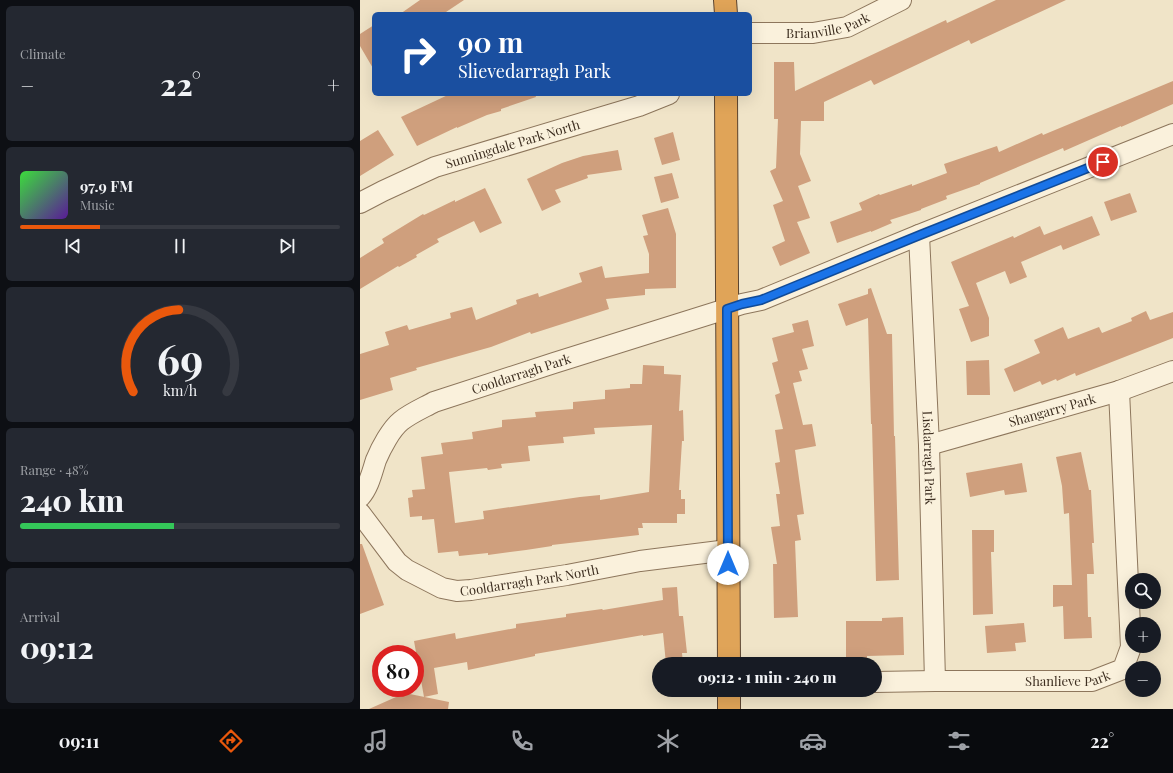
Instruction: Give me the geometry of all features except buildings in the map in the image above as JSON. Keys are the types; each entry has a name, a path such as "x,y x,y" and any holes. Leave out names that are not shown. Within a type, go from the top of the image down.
{"highway":[{"path":"726,0 726,12"},
{"path":"726,96 728,196 727,309 729,657"},
{"path":"729,709 730,697"}],"street":[{"name":"Brianville Park","path":"752,33 812,33 846,27 901,0"},
{"name":"Sunningdale Park North","path":"360,203 435,167 639,106 664,96"},
{"name":"Cooldarragh Park","path":"360,497 364,493 387,438 400,422 434,402 742,304 761,300 1173,134"},
{"name":"Lisdarragh Park","path":"920,235 929,445 935,681"},
{"name":"Shangarry Park","path":"929,445 1119,391 1173,370"},
{"name":"Shanlieve Park","path":"882,682 1092,681 1123,669 1131,647 1119,391"},
{"name":"Cooldarragh Park North","path":"360,513 397,562 408,570 442,588 457,591 567,575 640,561 728,550"}],"route":[{"path":"728,564 727,309 761,300 1103,162"}]}
